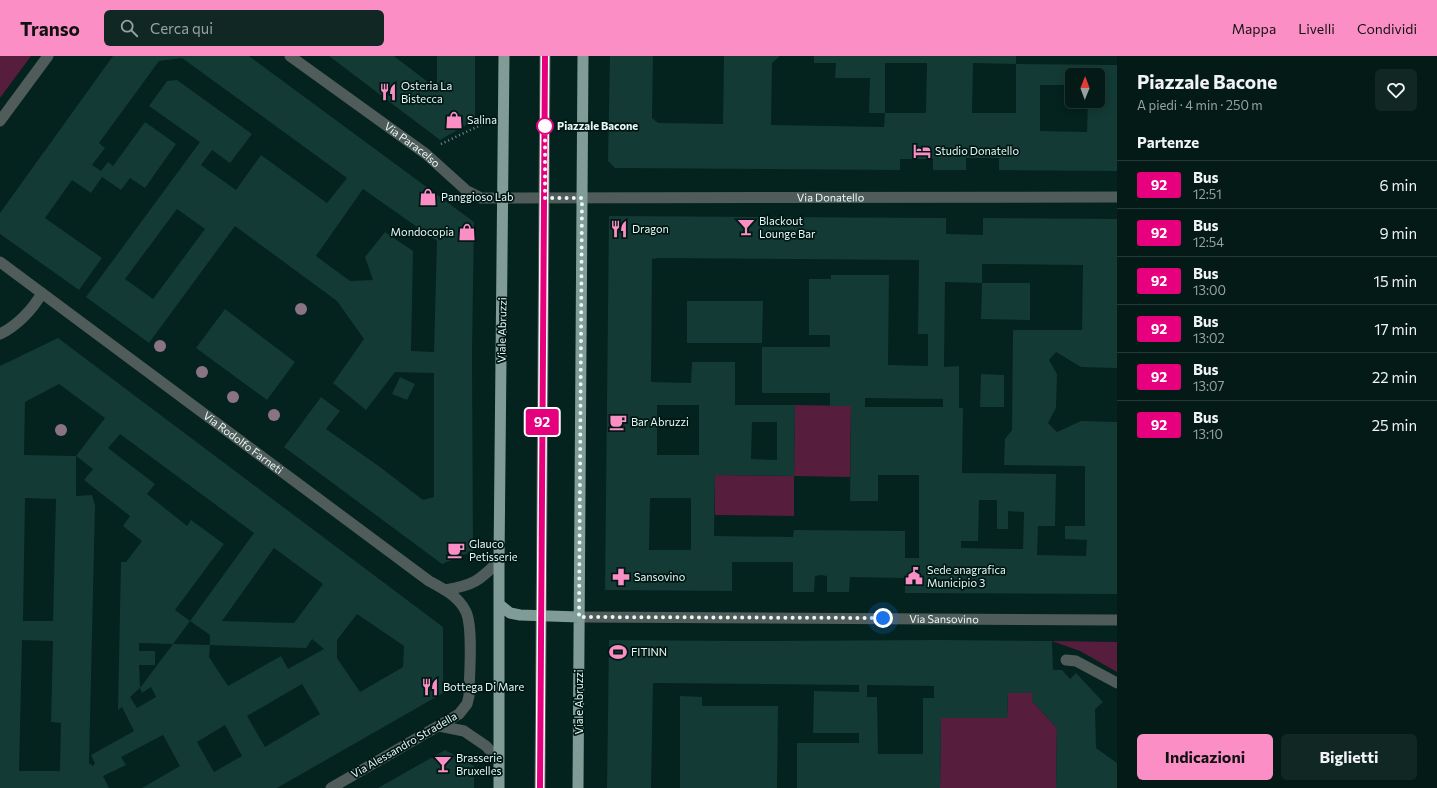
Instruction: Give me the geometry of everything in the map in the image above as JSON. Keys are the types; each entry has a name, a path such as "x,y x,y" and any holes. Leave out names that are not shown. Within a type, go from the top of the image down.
{"main road":[{"name":"Viale Abruzzi","path":"499,788 499,561 504,56"},
{"name":"Viale Abruzzi","path":"578,788 583,56"},
{"path":"499,604 510,613 520,615 579,617"}],"street":[{"path":"0,121 48,56"},
{"name":"Via Paracelso","path":"290,56 426,154 467,191 481,198 545,198"},
{"path":"540,788 545,56"},
{"name":"Via Donatello","path":"545,198 1117,196"},
{"name":"Via Rodolfo Farneti","path":"0,262 423,577 445,590 459,602 465,610 470,625 469,696"},
{"path":"0,334 7,331 35,306 42,293"},
{"path":"445,590 462,587 473,583 483,577 499,561"},
{"name":"Via Sansovino","path":"579,617 1117,620"},
{"path":"1066,660 1076,661 1117,683"},
{"name":"Via Alessandro Stradella","path":"331,788 459,714 467,704 469,696"},
{"path":"439,726 464,731 486,746 498,759"}],"path":[{"path":"441,144 482,124"}],"shaded area":[{"path":"0,56 31,56 0,98"},
{"path":"795,405 851,406 850,477 794,476"},
{"path":"715,475 794,476 794,516 715,515"},
{"path":"1052,641 1117,642 1117,672 1080,651"},
{"path":"1008,693 1032,693 1032,701 1057,728 1056,788 940,788 941,718 1007,718"}],"building":[{"path":"113,56 249,56 474,222 472,352 473,551 442,564 284,447 321,397 340,411 326,429 380,467 423,500 434,497 434,373 395,372 366,410 333,383 364,339 337,301 235,226 149,343 86,297 200,142 149,106 167,81 177,80 252,134 230,163 212,150 201,165 236,190 261,155 327,203 347,178 182,58 159,61 99,143 105,148 92,165 101,171 108,162 113,166 145,122 176,144 145,188 130,178 121,190 102,177 91,193 72,180 45,218 102,258 79,290 0,234 0,213","holes":["363,189 437,241 434,352 411,351 413,251 385,232 365,257 373,280 350,281 316,256","177,209 205,229 153,299 125,279"]},
{"path":"329,56 394,56 437,89 437,56 475,56 475,120 440,140"},
{"path":"610,56 653,56 652,118 658,123 723,124 724,56 780,56 772,63 771,125 884,127 885,113 869,113 870,78 835,78 836,63 814,63 814,56 1016,56 1016,64 1117,65 1117,171 999,170 999,158 966,158 966,170 933,170 933,159 900,159 900,170 615,168 608,161","holes":["885,63 927,63 926,113 885,113","973,63 1016,64 1016,113 972,113"]},
{"path":"609,216 946,218 946,234 983,235 983,218 1117,219 1117,368 1081,367 1056,352 1049,360 1057,374 1056,408 1048,423 1057,432 1081,421 1117,422 1117,594 905,593 905,578 850,577 849,592 827,592 827,576 821,575 815,576 814,592 793,592 793,562 732,562 732,591 605,590","holes":["652,259 919,260 918,334 928,334 928,366 888,365 889,275 831,275 831,279 809,279 809,335 830,335 830,347 762,347 762,393 830,393 830,406 851,406 850,501 878,501 878,475 919,475 919,558 905,558 905,531 794,530 793,537 714,536 715,475 794,476 795,405 735,405 735,362 692,362 691,383 651,382","982,264 1083,265 1082,330 1013,330 1012,430 1005,439 1004,465 1085,466 1085,526 1065,526 1065,539 1087,540 1086,556 1037,555 1038,526 1055,526 1056,474 962,473 963,408 959,408 959,366 944,367 945,282 982,283","865,398 943,399 943,407 865,407","657,405 699,405 699,455 657,455","752,422 777,422 777,460 751,459","650,498 691,498 691,550 649,550","979,500 997,500 997,529 1008,529 1008,511 1024,512 1023,549 961,548 961,541 978,541"]},
{"path":"982,283 1030,283 1030,320 981,319"},
{"path":"687,301 763,301 762,343 687,343"},
{"path":"225,309 295,362 267,400 196,348"},
{"path":"58,338 443,627 443,693 277,788 142,788 180,766 163,735 121,757 126,765 103,776 109,788 0,788 0,366","holes":["59,384 105,418 76,456 24,455 25,402","120,434 254,533 190,621 175,610 224,544 191,520 187,526 147,494 155,484 108,448","76,456 93,469 84,480 130,516 123,526 142,541 126,562 121,562 118,710 122,707 134,731 91,755 95,763 93,766 89,763 95,506 92,495 76,496","25,498 56,499 53,621 23,621","274,548 323,584 294,623 222,621","357,614 404,646 403,667 360,692 337,658 337,640","190,621 210,635 210,645 173,644","312,639 324,649 288,669 281,656 228,686 209,657 210,645 306,648","22,640 53,641 51,722 61,723 60,771 19,771","139,643 173,644 140,688 139,665 155,665 155,651 139,651","302,684 320,714 265,747 247,716","151,687 156,697 137,708 130,697 140,688 142,693","225,725 242,756 214,772 197,742"]},
{"path":"981,374 1004,375 1004,407 980,407"},
{"path":"400,377 415,384 407,400 392,394"},
{"path":"609,640 1052,641 1053,670 1062,670 1070,679 1076,673 1103,702 1095,709 1096,748 1117,763 1117,788 1056,788 1057,728 1032,701 1032,693 1008,693 1007,718 941,718 940,788 797,788 797,743 859,743 859,733 813,733 814,691 859,692 859,685 653,683 651,788 607,788","holes":["867,685 934,686 934,698 923,698 923,754 878,754 877,697 867,697"]},
{"path":"680,696 702,697 702,706 778,706 777,788 680,788"},
{"path":"445,750 474,766 474,788 378,788"}],"bus line":[{"name":"92","path":"540,788 545,56"}],"place":[{"name":"Osteria La Bistecca","path":"388,92"},
{"name":"Salina","path":"454,120"},
{"name":"Piazzale Bacone","path":"545,126"},
{"name":"Studio Donatello","path":"922,151"},
{"name":"Panggioso Lab","path":"428,197"},
{"name":"Blackout Lounge Bar","path":"746,227"},
{"name":"Dragon","path":"619,229"},
{"name":"Mondocopia","path":"467,232"},
{"name":"Bar Abruzzi","path":"618,422"},
{"name":"Glauco Petisserie","path":"456,550"},
{"name":"Sede anagrafica Municipio 3","path":"914,576"},
{"name":"Sansovino","path":"621,577"},
{"name":"FITINN","path":"618,652"},
{"name":"Bottega Di Mare","path":"430,687"},
{"name":"Brasserie Bruxelles","path":"443,764"}],"route":[{"path":"545,126 545,198 582,198 579,617 883,618"}]}
